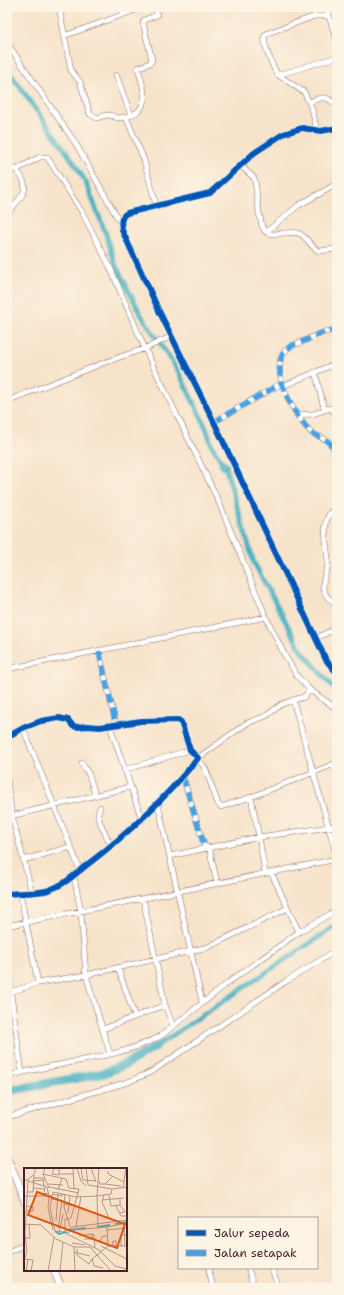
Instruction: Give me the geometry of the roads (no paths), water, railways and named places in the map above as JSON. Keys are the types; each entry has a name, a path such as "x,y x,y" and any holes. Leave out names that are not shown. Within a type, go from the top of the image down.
{"street":[{"path":"59,7 71,70 80,82 90,114 97,118 109,114 117,118 128,116 138,111 144,97 138,68 150,63 152,60 143,23 144,20 157,15 155,7"},
{"path":"64,36 144,7"},
{"path":"326,7 337,41"},
{"path":"317,131 309,102 303,90 278,75 264,40 265,35 315,16 329,16"},
{"path":"7,43 76,144 120,222 122,230 171,336 214,422 326,660 337,673"},
{"path":"278,75 337,57"},
{"path":"116,75 128,116 144,160 156,205"},
{"path":"309,102 323,97 328,97 332,102 337,100"},
{"path":"120,222 123,216 127,213 210,193 254,153 283,134 302,128 317,131 327,131 337,128"},
{"path":"16,170 40,157 45,156 49,159 82,212 106,260 218,500 266,617 290,664 297,676 310,690 337,709"},
{"path":"7,164 20,174 25,190 22,197 7,214"},
{"path":"240,165 254,178 261,222 266,232 272,234 296,232 303,236 311,246 319,251 337,249"},
{"path":"266,232 299,205 337,184"},
{"path":"337,335 333,331 328,330 288,348 282,354 279,362 282,385 297,414 312,433 328,441 337,454"},
{"path":"7,400 146,348 171,336"},
{"path":"214,422 282,385 337,363"},
{"path":"315,372 324,406 332,407"},
{"path":"297,414 313,414 332,407"},
{"path":"332,407 337,417"},
{"path":"337,507 330,512 326,522 325,536 328,564 323,585 328,598 333,601 337,608"},
{"path":"7,669 266,617"},
{"path":"316,638 337,628"},
{"path":"99,651 116,725"},
{"path":"7,894 32,893 50,889 74,876 142,820 183,777 198,758 247,723 266,716 282,704 304,697 310,690"},
{"path":"7,926 81,912 337,858 293,700"},
{"path":"7,737 23,728 59,718 68,720 75,727 99,727 141,721 179,720 190,750 198,758 206,770 217,803 220,806 251,797 337,763"},
{"path":"110,726 142,820"},
{"path":"23,728 80,870"},
{"path":"124,770 190,750"},
{"path":"82,763 89,775 95,795"},
{"path":"183,777 207,847 217,883"},
{"path":"7,780 10,816 32,893"},
{"path":"10,816 130,787"},
{"path":"251,797 265,873"},
{"path":"158,804 202,1002"},
{"path":"100,807 98,818 111,846"},
{"path":"170,856 259,837 337,826"},
{"path":"23,860 71,847"},
{"path":"271,872 299,932"},
{"path":"74,876 81,912 86,975 110,1054"},
{"path":"20,893 38,983"},
{"path":"143,898 165,1005 172,1026"},
{"path":"9,993 38,983 86,975 156,960 215,945 288,908"},
{"path":"7,1076 110,1054 149,1042 161,1036 202,1002 299,932 337,910"},
{"path":"7,1117 128,1082 151,1072 285,982 337,950"},
{"path":"7,966 9,993 22,1072"},
{"path":"118,968 135,1017"},
{"path":"103,1029 165,1005"},
{"path":"7,1159 24,1200"},
{"path":"7,1251 24,1245"},
{"path":"210,1269 213,1288"},
{"path":"248,1269 254,1288"},
{"path":"271,1269 279,1288"},
{"path":"54,1271 61,1288"}],"waterway":[{"path":"7,69 75,164 86,183 106,234 115,264 140,313 178,371 201,417 211,444 223,464"},
{"path":"225,466 254,563 301,650 337,692"},
{"path":"155,1047 337,925"},
{"path":"7,1091 104,1073 128,1063 155,1047"}]}
